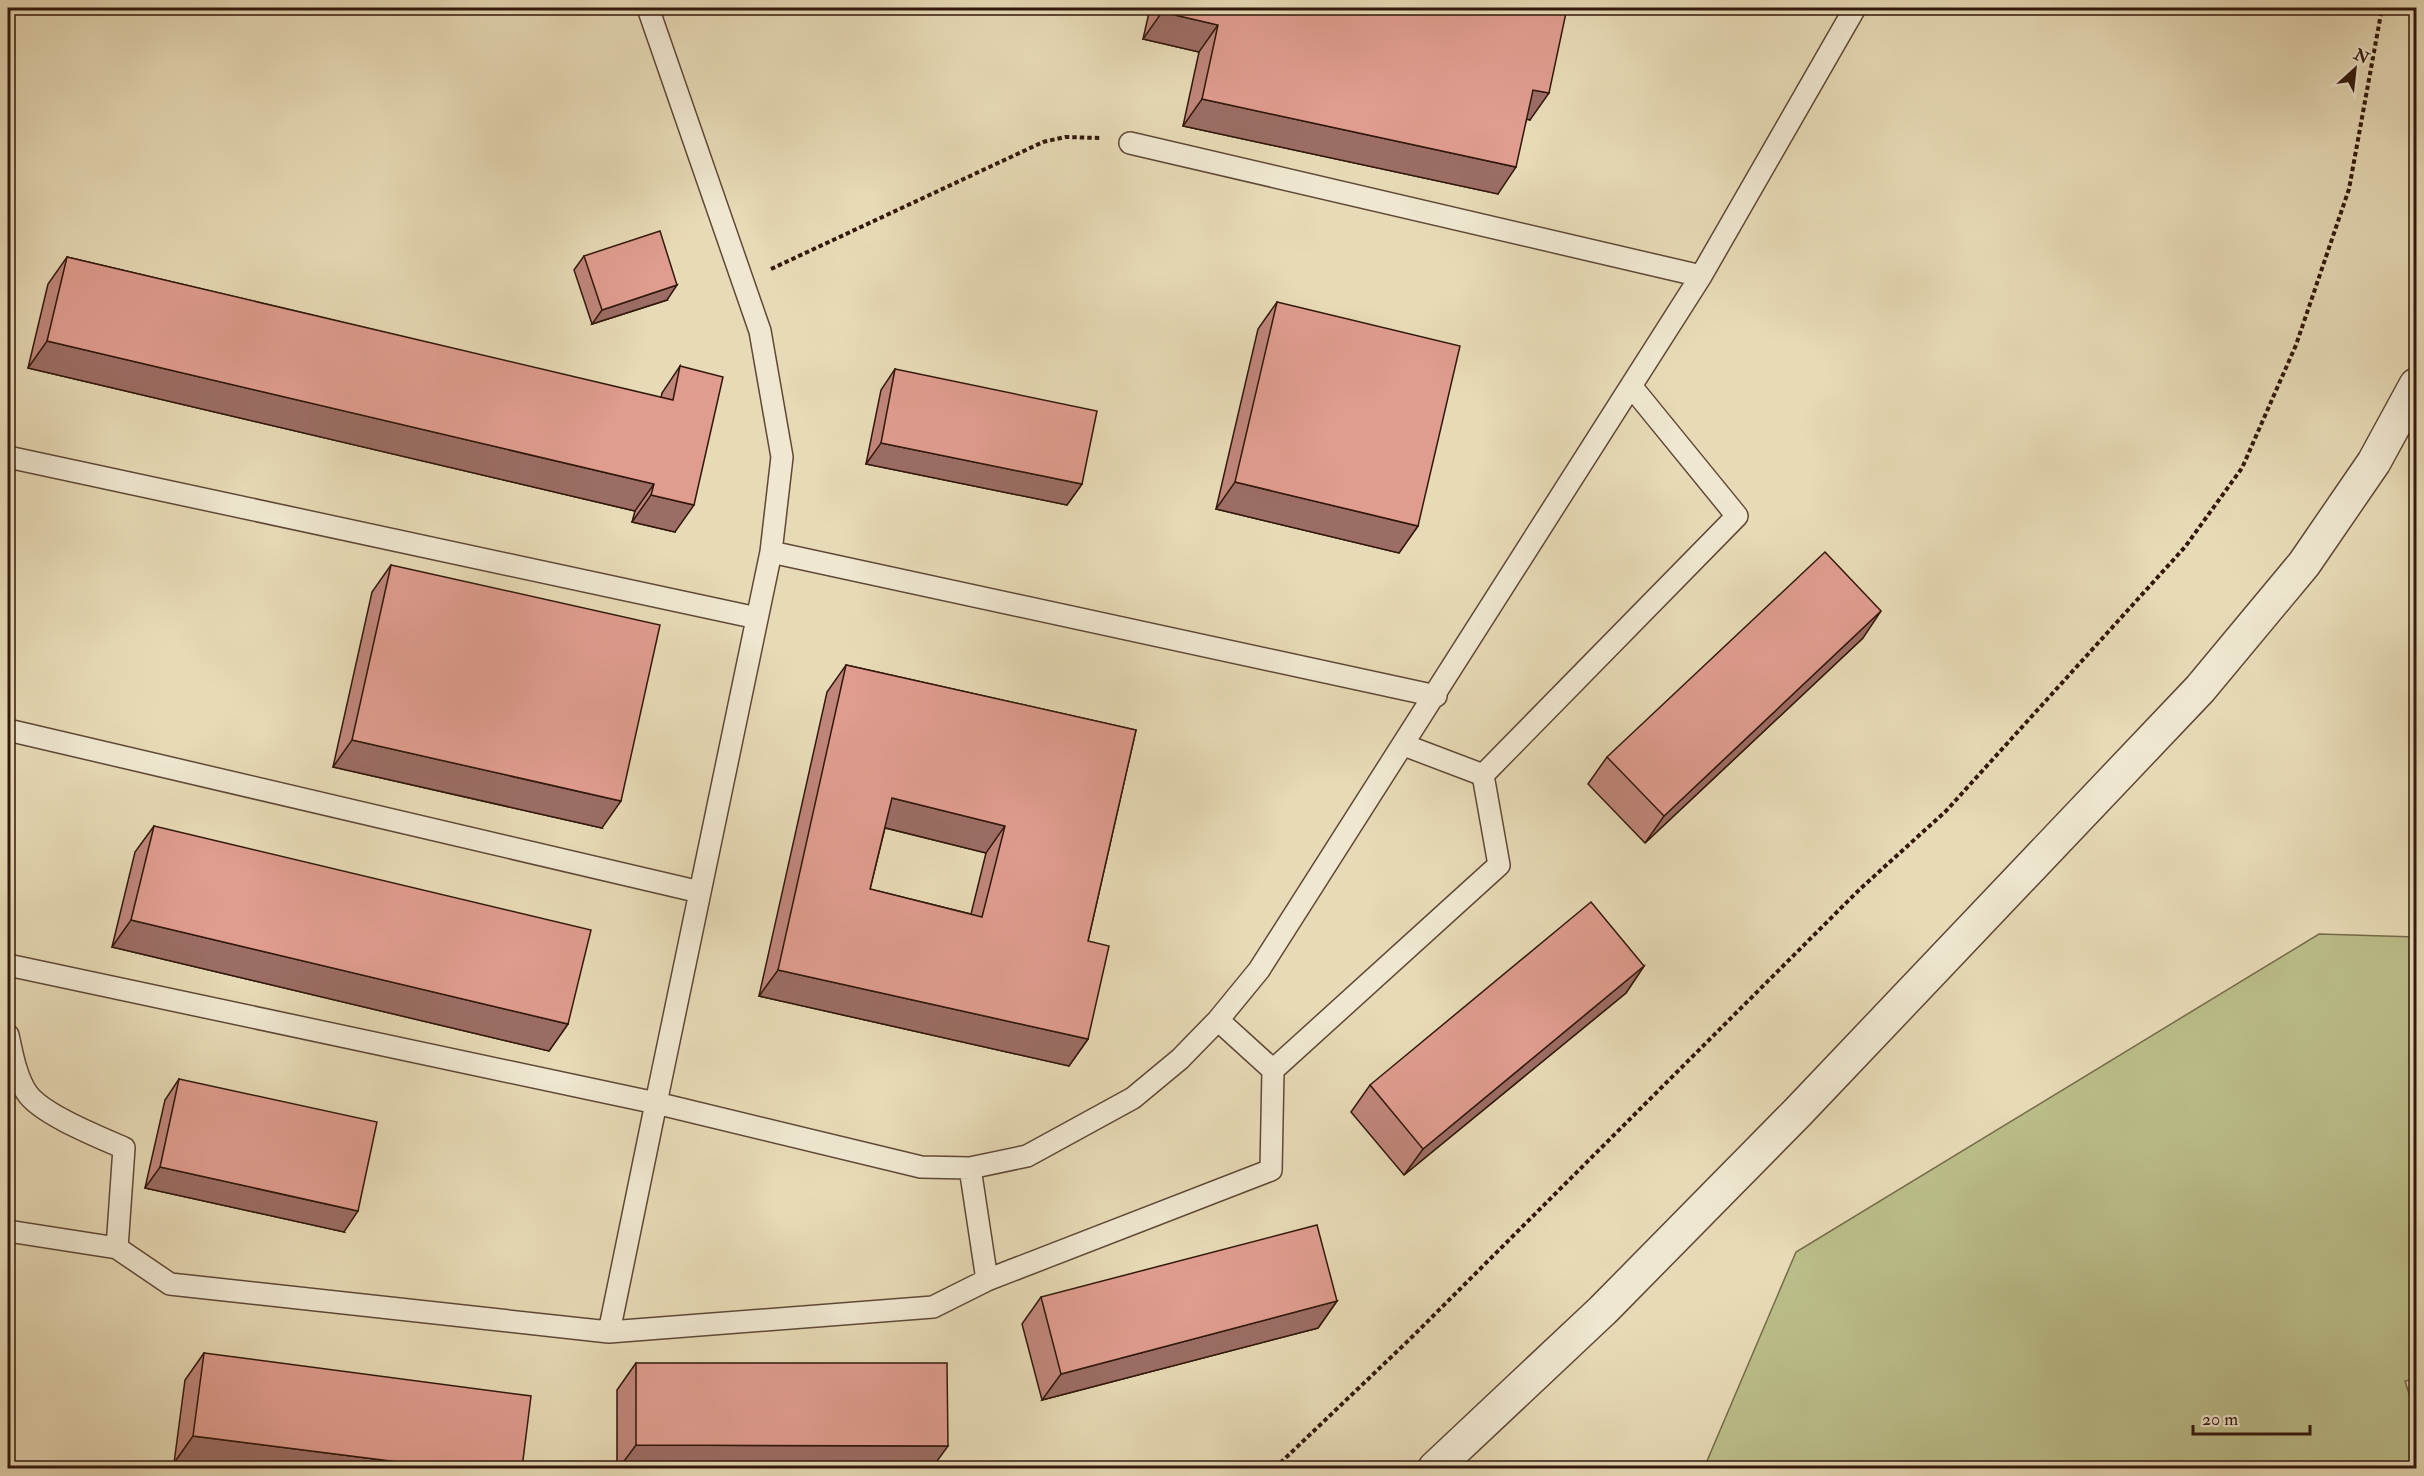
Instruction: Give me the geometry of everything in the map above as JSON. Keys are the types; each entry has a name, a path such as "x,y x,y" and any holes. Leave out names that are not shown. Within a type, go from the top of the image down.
{"street":[{"path":"1435,1468 1603,1310 1798,1112 2200,689 2304,564 2374,462 2416,386"}],"lane":[{"path":"609,1332 758,618 771,552 782,457 760,331 648,8"},
{"path":"8,965 656,1103 921,1167 970,1168 1027,1156 1133,1098 1180,1059 1218,1020 1259,970 1436,696 1701,276 1855,8"},
{"path":"1130,143 1701,276"},
{"path":"1483,775 1737,516 1631,386"},
{"path":"8,457 758,618"},
{"path":"771,552 1436,696"},
{"path":"8,730 700,892"},
{"path":"1404,745 1483,775"},
{"path":"8,1232 117,1248 170,1284 609,1332 933,1307 987,1280 1271,1170 1273,1070 1499,865 1483,775"},
{"path":"1218,1020 1273,1070"},
{"path":"8,1035 15,1066 27,1094 57,1117 123,1148 117,1248"},
{"path":"970,1168 987,1280"}],"path":[{"path":"1275,1468 1410,1340 1860,889 1946,811 2185,546 2242,468 2296,345 2349,189 2382,8"},
{"path":"743,282 1043,141 1065,137 1091,137 1130,143"}],"green space":[{"path":"2319,934 2416,937 2416,1379 2405,1381 2416,1416 2416,1468 1704,1468 1796,1252"}],"building":[{"path":"1163,8 1567,8 1549,93 1533,90 1516,167 1202,99 1218,25 1162,12"},
{"path":"660,231 677,285 602,310 584,256"},
{"path":"67,257 673,400 680,366 723,377 694,505 651,495 654,484 47,341"},
{"path":"1277,302 1460,346 1418,526 1235,482"},
{"path":"895,369 1097,411 1082,484 881,443"},
{"path":"1825,552 1881,611 1664,816 1607,757"},
{"path":"391,565 660,625 621,801 352,740"},
{"path":"846,665 1136,730 1088,941 1109,946 1088,1039 778,970","holes":["892,798 1005,826 982,917 870,889"]},
{"path":"154,826 591,930 568,1024 131,920"},
{"path":"1591,902 1644,966 1423,1149 1370,1085"},
{"path":"179,1079 377,1122 358,1211 160,1167"},
{"path":"1317,1225 1337,1301 1061,1374 1041,1297"},
{"path":"204,1353 531,1396 522,1468 446,1468 193,1436"},
{"path":"636,1363 947,1363 948,1446 636,1445"}]}
